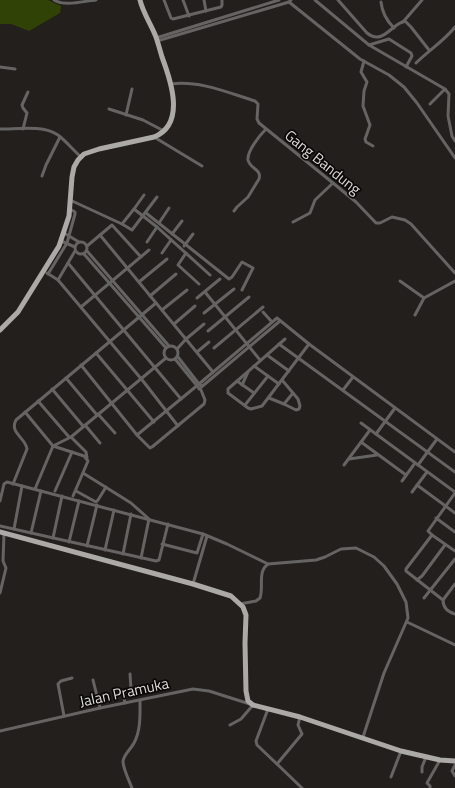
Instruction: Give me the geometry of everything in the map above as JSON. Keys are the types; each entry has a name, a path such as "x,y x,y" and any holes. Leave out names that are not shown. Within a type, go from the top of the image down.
{"main road":[{"path":"0,330 18,312 46,272 61,240 69,209 72,173 80,157 99,149 154,137 164,131 169,125 173,110 171,84 157,40 140,0"},
{"path":"2,532 193,584 231,596 240,604 246,615 246,697 252,705 300,717 364,737 401,751 440,760 455,761"}],"street":[{"path":"54,0 65,3 96,0"},
{"path":"164,0 172,19 221,7 222,0"},
{"path":"183,0 189,16"},
{"path":"204,0 206,11"},
{"path":"157,40 279,0"},
{"path":"315,0 369,45 445,89 449,94 448,116 452,136 455,141"},
{"path":"338,0 367,33 376,37 383,36 398,24 403,22 422,0"},
{"path":"157,40 290,1 364,61 389,75 404,87 455,158"},
{"path":"381,2 382,10 387,20 394,28"},
{"path":"403,22 409,24 429,50"},
{"path":"416,63 429,50 442,42 455,27"},
{"path":"369,45 389,39 411,53 412,56 406,67"},
{"path":"364,61 362,72 367,82 364,91 363,106 370,125 365,139 366,142 372,146"},
{"path":"0,67 14,69"},
{"name":"Gang Bandung","path":"171,84 180,82 194,84 255,101 258,105 258,121 266,129 356,202 376,223 380,223 392,217 409,222 455,273"},
{"path":"126,114 132,89"},
{"path":"430,104 445,89"},
{"path":"23,129 27,113 22,105 28,92"},
{"path":"109,109 143,120 164,131"},
{"path":"0,129 44,130 51,132 60,137 80,157"},
{"path":"234,211 248,197 259,179 260,176 258,172 250,164 248,158 254,143 266,129"},
{"path":"42,176 60,137"},
{"path":"154,137 202,166"},
{"path":"293,222 310,213 313,209 315,200 333,183"},
{"path":"122,224 144,195"},
{"path":"70,200 132,230 157,197"},
{"path":"159,223 169,208"},
{"path":"69,209 75,212 70,235 67,243 46,272 58,280 141,378 178,426"},
{"path":"134,209 157,227 210,275"},
{"path":"146,213 229,279 242,262 252,266 253,268 242,290"},
{"path":"172,234 182,221"},
{"path":"85,253 87,246 110,226 114,226 141,257"},
{"path":"147,242 157,227"},
{"path":"64,233 70,235 79,242 84,242 87,246"},
{"path":"182,249 193,234"},
{"path":"100,235 214,372"},
{"path":"61,240 75,249 79,254 85,253"},
{"path":"162,253 171,240"},
{"path":"58,280 75,249 76,244 79,242"},
{"path":"81,307 149,250"},
{"path":"85,253 112,281 168,347 175,347 177,349"},
{"path":"186,253 178,265 199,284"},
{"path":"139,282 167,259"},
{"path":"68,263 181,399"},
{"path":"150,296 176,274"},
{"path":"197,298 220,279"},
{"path":"400,281 424,298"},
{"path":"415,315 424,298 455,281"},
{"path":"204,312 234,289"},
{"path":"162,310 186,290"},
{"path":"205,292 260,360"},
{"path":"208,331 249,297"},
{"path":"13,484 28,449 27,445 16,434 14,424 16,420 156,303"},
{"path":"174,324 195,306"},
{"path":"214,348 263,307"},
{"path":"263,312 272,322"},
{"path":"200,387 214,372 276,318 455,452"},
{"path":"137,435 181,399 200,387 280,321"},
{"path":"176,358 178,351 177,349 186,339 204,324"},
{"path":"285,339 228,389 227,392 251,409 262,406 309,344"},
{"path":"197,352 209,342"},
{"path":"280,344 455,472"},
{"path":"166,358 164,353 168,347"},
{"path":"96,353 154,422"},
{"path":"267,355 289,371"},
{"path":"35,489 53,446 70,437 166,358"},
{"path":"166,358 172,360 176,358"},
{"path":"81,365 137,435 148,447 152,447 204,404 205,400 200,387 176,358"},
{"path":"254,366 279,384"},
{"path":"242,385 249,370"},
{"path":"245,406 268,376"},
{"path":"344,390 353,377"},
{"path":"66,378 115,433"},
{"path":"269,398 296,410 299,409 300,406 298,399 282,380"},
{"path":"237,381 254,393"},
{"path":"52,389 100,443"},
{"path":"284,404 293,393"},
{"path":"38,401 70,437 86,452 86,458 88,461 73,496"},
{"path":"376,434 395,408"},
{"path":"25,412 53,446 86,458"},
{"path":"361,423 455,492 428,531 455,551"},
{"path":"344,465 370,430"},
{"path":"402,481 428,452 437,439"},
{"path":"361,442 406,475"},
{"path":"55,491 72,452"},
{"path":"349,459 377,455"},
{"path":"412,492 427,472"},
{"path":"83,473 131,503 149,519"},
{"path":"0,501 4,484 6,482 131,514 205,535 268,564 316,560 341,549 352,547 366,552 384,566 397,584 406,602 408,614 407,622 384,673 364,737"},
{"path":"417,485 455,513"},
{"path":"14,529 22,486"},
{"path":"76,492 96,502 106,487"},
{"path":"31,533 41,491"},
{"path":"53,538 62,496"},
{"path":"69,542 79,501"},
{"path":"87,546 97,506"},
{"path":"105,550 114,510"},
{"path":"123,554 131,514"},
{"path":"436,518 455,532"},
{"path":"140,558 149,519"},
{"path":"0,526 158,561 168,524"},
{"path":"0,593 6,568 1,561 2,532"},
{"path":"162,544 197,553 205,535"},
{"path":"193,584 205,535"},
{"path":"432,535 406,569 406,573 443,600"},
{"path":"417,580 422,576 446,545"},
{"path":"424,598 455,559"},
{"path":"240,604 259,600 262,590 261,575 265,566 268,564"},
{"path":"454,612 443,606 443,600 455,584"},
{"path":"407,622 455,645"},
{"path":"125,704 123,693 124,691 131,691 132,689 130,674"},
{"path":"64,716 58,684 61,681 72,678"},
{"path":"93,680 100,708"},
{"name":"Jalan Pramuka","path":"0,731 100,708 193,689 209,691 252,705"},
{"path":"132,788 123,761 127,752 134,744 137,736 140,725 140,700"},
{"path":"230,726 241,719 252,705"},
{"path":"268,709 256,741 257,745 302,788"},
{"path":"277,764 301,736 302,732 298,723 300,717"},
{"path":"391,777 401,751"},
{"path":"422,772 422,766 426,756"},
{"path":"430,788 430,785 427,784 440,760"},
{"path":"455,765 452,771 455,776"}],"green space":[{"path":"0,0 48,0 61,6 60,13 29,31 11,24 0,24"}]}
